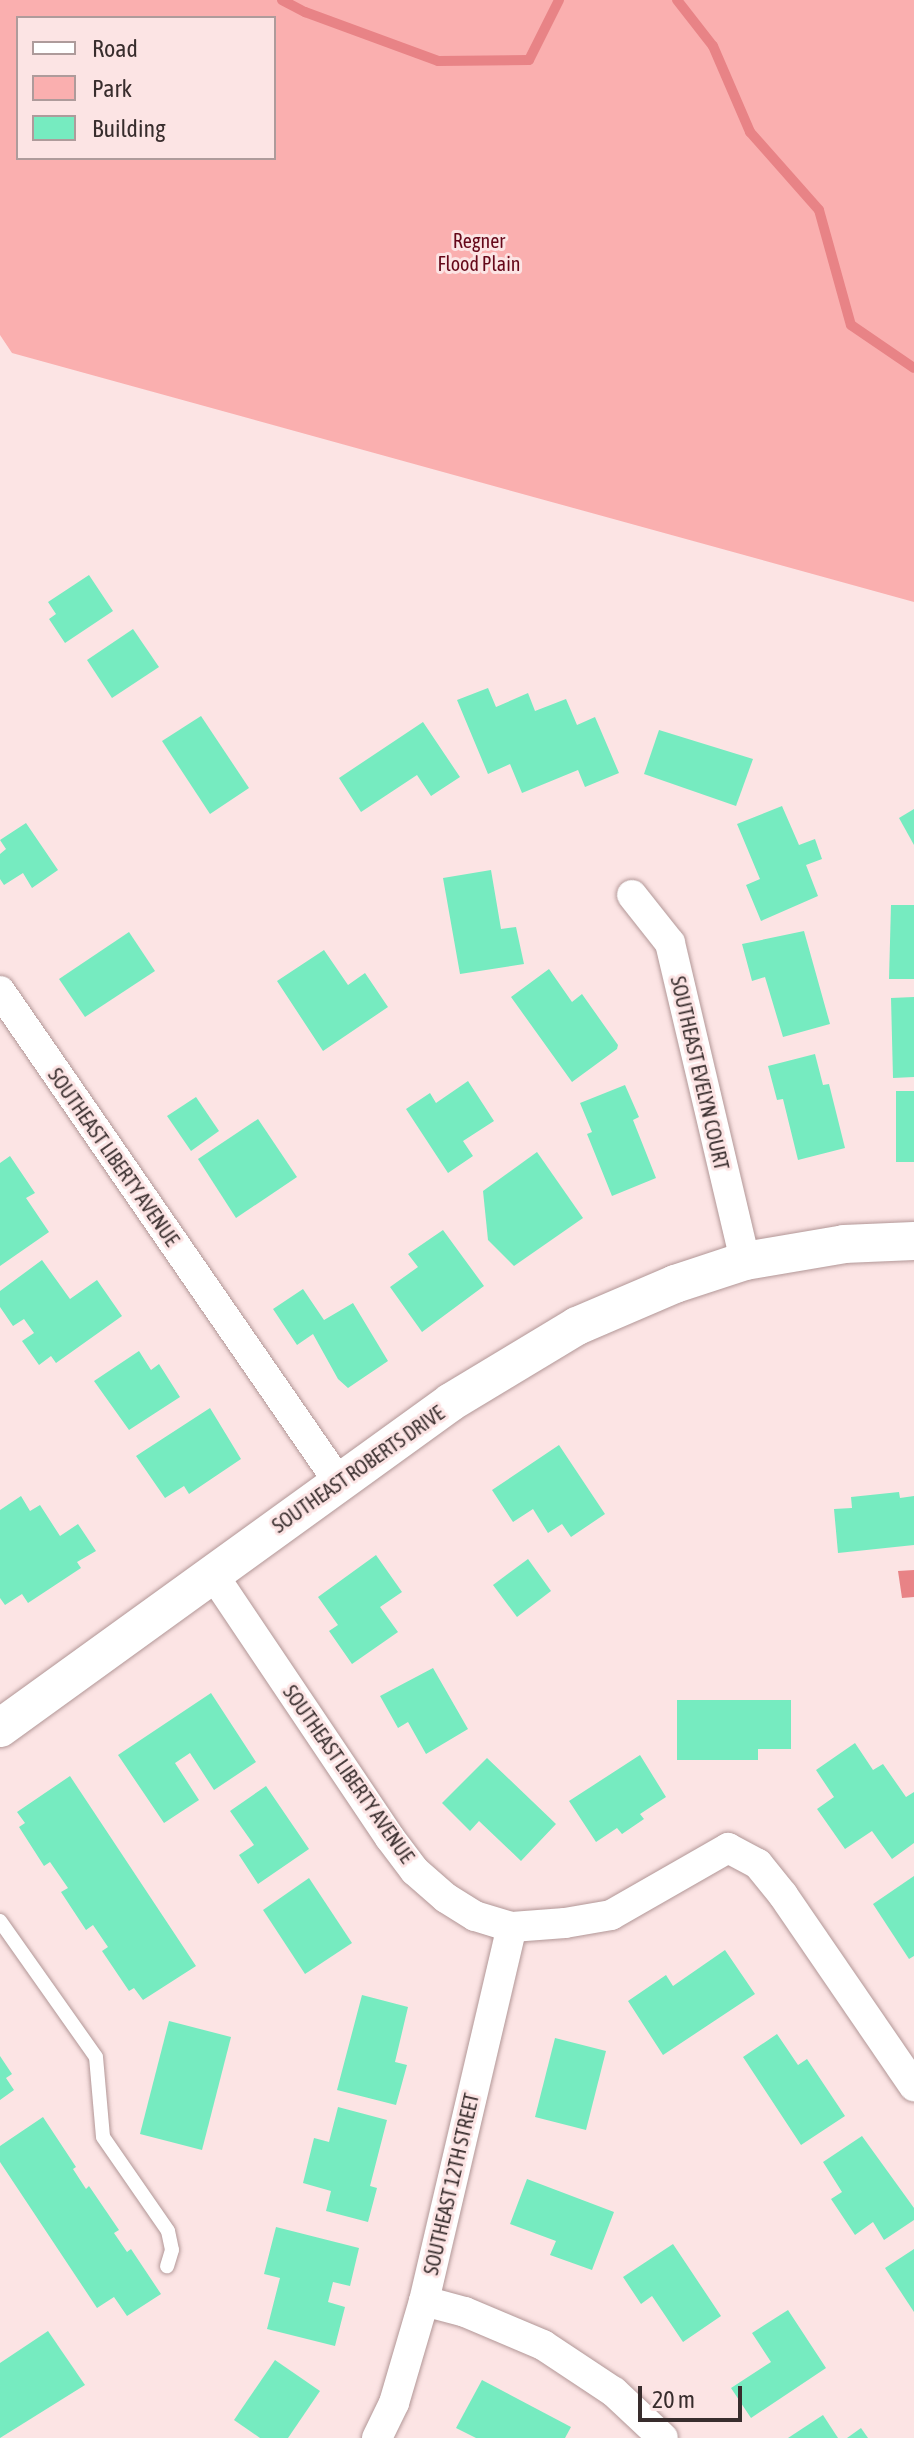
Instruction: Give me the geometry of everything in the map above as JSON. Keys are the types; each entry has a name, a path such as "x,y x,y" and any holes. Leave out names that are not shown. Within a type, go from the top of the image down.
{"street":[{"name":"SOUTHEAST EVELYN COURT","path":"632,895 670,943 745,1261"},
{"name":"SOUTHEAST LIBERTY AVENUE","path":"0,991 338,1481"},
{"name":"SOUTHEAST ROBERTS DRIVE","path":"0,1727 451,1402 577,1326 675,1284 745,1261 844,1244 914,1241"},
{"name":"SOUTHEAST LIBERTY AVENUE","path":"212,1573 415,1871 446,1898 475,1916 512,1927 565,1923 611,1915 728,1848 758,1864 783,1895 914,2086"},
{"name":"SOUTHEAST 12TH STREET","path":"377,2438 394,2403 424,2301 512,1927"},
{"path":"424,2301 465,2312 543,2345 614,2392 663,2438"}],"lane":[{"path":"0,1921 96,2057 103,2137 168,2231 172,2250 167,2266"}],"green space":[{"name":"Regner Flood Plain","path":"0,0 914,0 914,602 12,353 0,335"}],"shaded area":[{"path":"914,1570 914,1597 902,1598 898,1571"}],"building":[{"path":"89,575 113,611 65,643 49,619 56,614 48,602"},
{"path":"133,629 159,667 112,698 87,660"},
{"path":"488,688 496,707 528,693 535,711 566,699 577,725 595,717 619,773 585,787 578,770 522,793 510,764 488,774 457,700"},
{"path":"201,716 249,788 210,814 162,741"},
{"path":"423,722 460,777 431,796 417,775 361,812 339,778"},
{"path":"659,730 753,759 736,806 644,774"},
{"path":"782,806 799,845 815,839 822,859 806,865 818,896 761,921 746,885 760,879 737,824"},
{"path":"914,809 914,845 899,818"},
{"path":"26,823 58,870 32,888 23,873 4,885 0,879 0,854 6,849 0,840"},
{"path":"491,870 501,929 516,927 524,964 460,974 443,878"},
{"path":"891,905 914,905 914,979 889,979"},
{"path":"804,931 830,1024 783,1037 765,977 752,981 742,944"},
{"path":"129,932 155,971 85,1017 59,979"},
{"path":"324,950 348,985 365,973 388,1007 323,1051 277,981"},
{"path":"549,969 572,1002 582,994 618,1045 617,1049 572,1082 511,997"},
{"path":"914,997 914,1077 893,1078 891,998"},
{"path":"815,1054 823,1085 829,1084 845,1148 798,1160 783,1099 777,1100 768,1066"},
{"path":"468,1081 494,1121 463,1141 473,1156 448,1173 406,1109 430,1093 436,1103"},
{"path":"625,1085 639,1117 633,1120 656,1178 612,1196 587,1134 592,1132 580,1103"},
{"path":"896,1091 914,1091 914,1162 896,1162"},
{"path":"196,1097 219,1131 191,1151 167,1116"},
{"path":"258,1119 297,1177 236,1218 198,1159"},
{"path":"537,1152 583,1218 514,1266 488,1240 483,1191"},
{"path":"10,1156 35,1193 26,1198 49,1232 0,1266 0,1163"},
{"path":"443,1230 484,1286 422,1332 390,1287 418,1267 408,1254"},
{"path":"42,1260 70,1299 97,1280 122,1316 56,1363 51,1356 39,1365 22,1341 34,1333 24,1319 13,1326 0,1307 0,1291"},
{"path":"303,1289 324,1320 353,1303 388,1361 348,1388 338,1379 313,1334 297,1345 273,1309"},
{"path":"139,1351 151,1370 159,1364 180,1397 129,1430 94,1381"},
{"path":"210,1408 241,1459 189,1494 184,1486 165,1498 136,1456"},
{"path":"559,1445 605,1514 571,1537 562,1524 548,1533 533,1509 513,1522 492,1490"},
{"path":"899,1492 900,1498 914,1496 914,1545 838,1553 834,1509 852,1508 851,1497"},
{"path":"21,1496 30,1511 40,1505 60,1536 78,1524 96,1551 77,1562 81,1568 28,1603 22,1594 5,1605 0,1598 0,1510"},
{"path":"376,1555 402,1592 380,1607 398,1632 352,1664 329,1631 338,1625 318,1597"},
{"path":"528,1559 551,1591 517,1617 493,1585"},
{"path":"433,1668 468,1729 426,1754 408,1722 398,1728 380,1696"},
{"path":"211,1693 256,1762 214,1790 190,1753 175,1763 199,1800 164,1823 118,1755"},
{"path":"677,1700 791,1700 791,1749 758,1749 758,1760 677,1760"},
{"path":"855,1743 873,1770 883,1764 906,1797 914,1792 914,1843 892,1859 872,1831 845,1849 817,1809 834,1797 816,1770"},
{"path":"640,1755 666,1797 640,1814 644,1819 622,1834 617,1828 596,1842 569,1801"},
{"path":"487,1758 556,1824 521,1861 479,1821 470,1831 442,1803"},
{"path":"70,1776 196,1966 143,2000 134,1988 129,1991 102,1951 108,1947 93,1925 86,1930 61,1892 68,1888 50,1862 44,1866 19,1827 25,1823 17,1812"},
{"path":"266,1786 309,1849 258,1884 239,1855 254,1845 230,1811"},
{"path":"914,1876 914,1956 909,1959 873,1904"},
{"path":"309,1878 352,1943 305,1974 263,1910"},
{"path":"725,1950 755,1994 663,2055 628,2001 666,1975 673,1986"},
{"path":"362,1995 408,2007 395,2062 407,2065 396,2105 337,2090"},
{"path":"169,2021 231,2037 202,2150 140,2134"},
{"path":"777,2034 798,2065 807,2059 845,2116 801,2145 743,2057"},
{"path":"555,2038 606,2051 586,2130 535,2117"},
{"path":"0,2056 12,2074 6,2078 14,2090 0,2100"},
{"path":"338,2107 387,2120 370,2186 377,2188 368,2222 326,2211 331,2191 303,2183 314,2138 329,2142"},
{"path":"43,2117 76,2167 73,2169 86,2189 89,2186 119,2230 114,2233 127,2252 131,2249 161,2294 127,2316 114,2297 97,2308 0,2162 0,2146"},
{"path":"862,2136 914,2208 914,2220 884,2240 873,2222 855,2235 831,2199 842,2192 823,2162"},
{"path":"527,2179 614,2212 592,2270 550,2255 556,2241 510,2224"},
{"path":"276,2227 359,2248 350,2286 333,2282 328,2302 345,2307 335,2346 267,2329 280,2278 264,2274"},
{"path":"673,2244 721,2316 683,2342 652,2296 641,2304 623,2277"},
{"path":"914,2249 914,2312 885,2268"},
{"path":"788,2310 826,2368 751,2418 731,2388 771,2362 752,2333"},
{"path":"48,2331 85,2385 0,2438 0,2363"},
{"path":"275,2360 320,2391 288,2438 260,2438 234,2420"},
{"path":"482,2380 571,2427 565,2438 476,2438 456,2428"},
{"path":"823,2415 838,2438 788,2438"},
{"path":"861,2428 868,2438 847,2438"}],"waterway":[{"path":"282,0 305,12 438,61 529,60 559,0"},
{"path":"677,0 713,46 750,132 819,210 851,325 914,368"}]}
